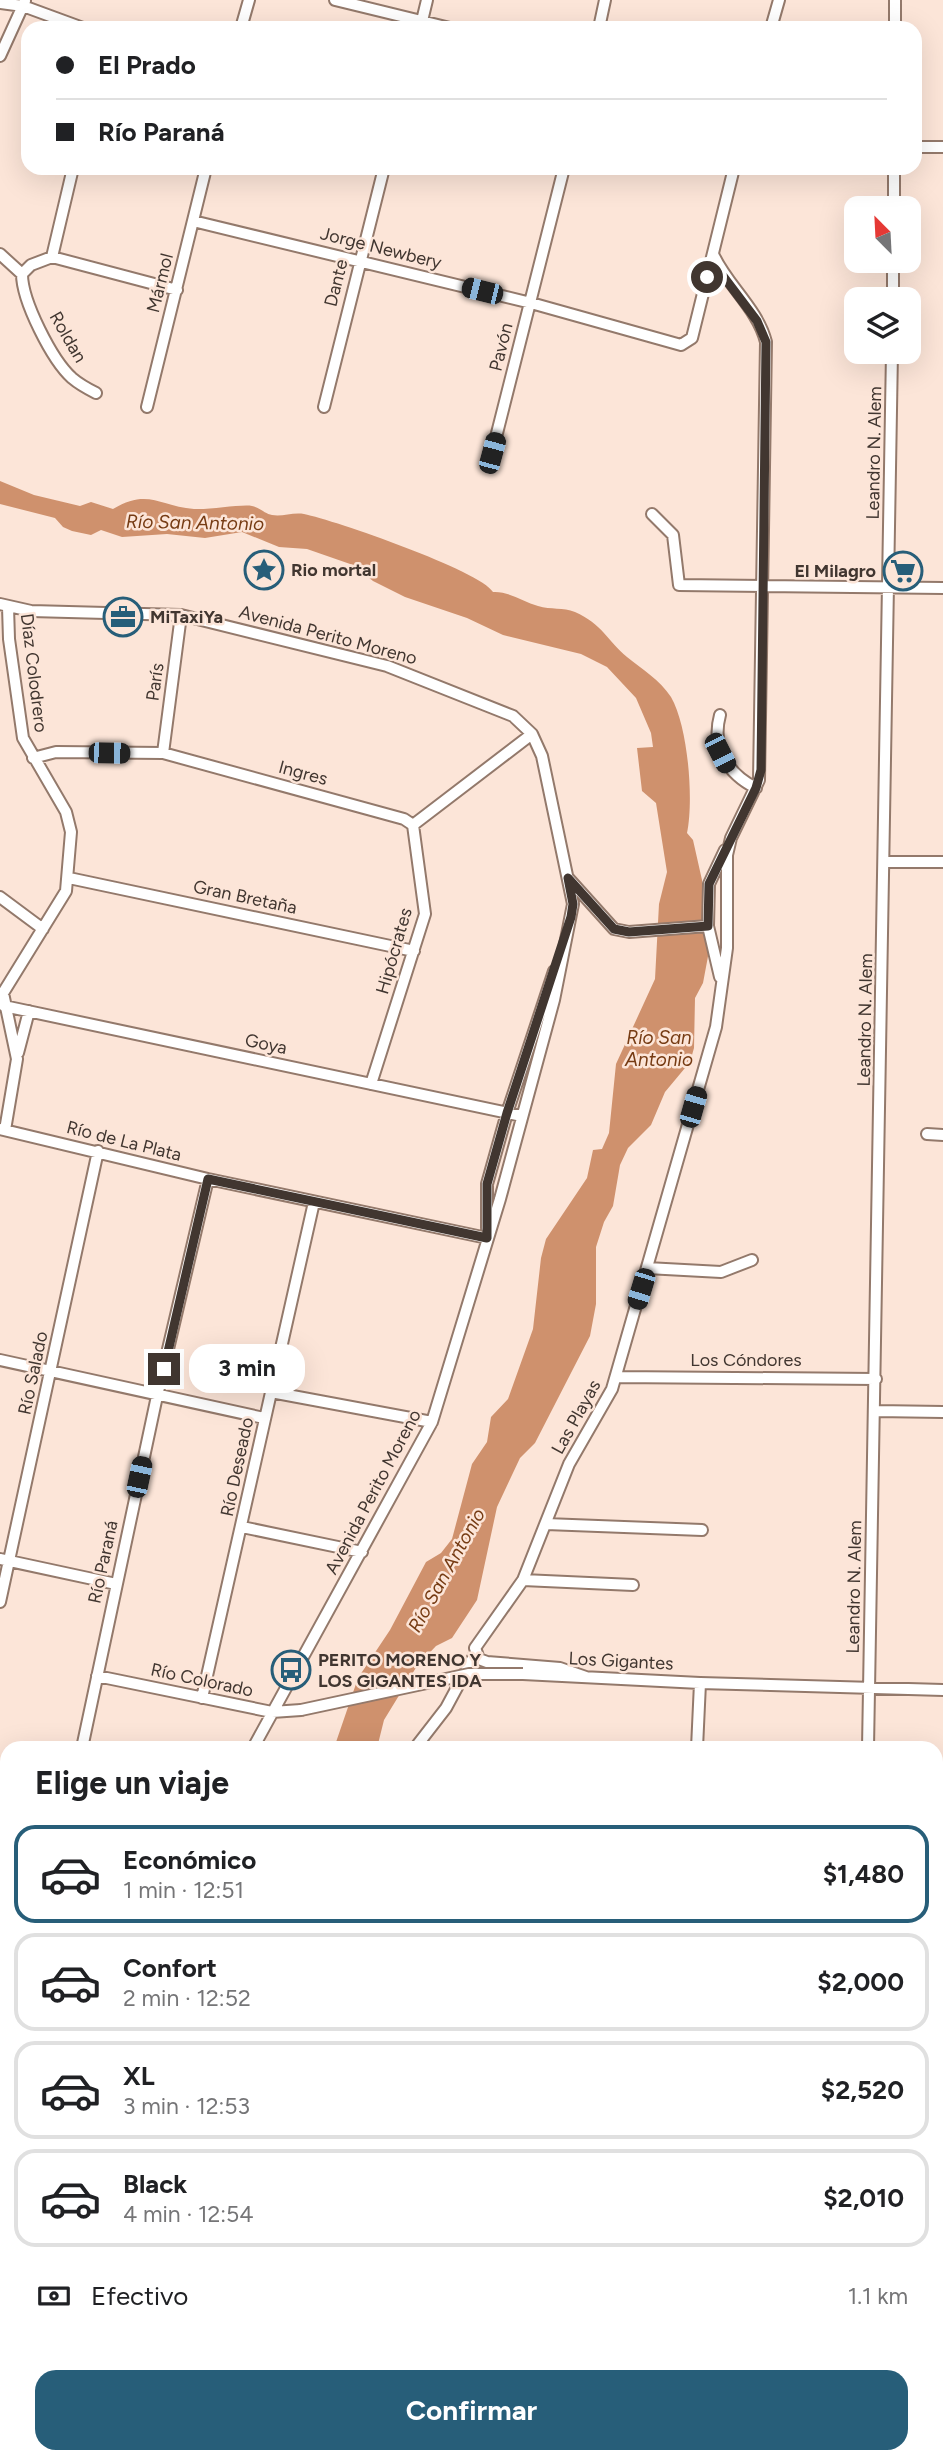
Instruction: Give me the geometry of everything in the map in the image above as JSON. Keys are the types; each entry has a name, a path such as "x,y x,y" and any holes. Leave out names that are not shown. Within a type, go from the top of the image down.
{"street":[{"path":"243,21 250,0"},
{"path":"335,0 407,21"},
{"path":"422,21 427,0"},
{"path":"601,21 606,0"},
{"path":"773,21 779,0"},
{"path":"895,0 895,21"},
{"path":"0,3 24,3 66,21"},
{"path":"0,56 24,3"},
{"path":"922,147 943,147"},
{"path":"52,257 71,175"},
{"name":"Mármol","path":"147,407 204,175"},
{"name":"Dante","path":"324,407 382,175"},
{"name":"Pavón","path":"492,453 562,175"},
{"path":"723,276 707,277 732,175"},
{"path":"894,175 894,196"},
{"name":"Jorge Newbery","path":"193,220 531,303 681,345 692,338 707,277"},
{"path":"0,254 22,274 31,265 52,257 177,290"},
{"path":"713,254 723,276 757,321 766,342 761,770 756,788 709,884 708,926 722,983"},
{"name":"Roldan","path":"22,274 22,288 58,361 71,378 96,393"},
{"name":"Leandro N. Alem","path":"868,1741 876,1411 892,364"},
{"path":"652,513 673,535 679,585 943,589"},
{"name":"Avenida Perito Moreno","path":"4,605 31,611 181,615 404,671 513,716 532,734 542,756 573,904 554,1000 500,1199 432,1422 257,1741"},
{"name":"Díaz Colodrero","path":"4,605 21,730 33,758 68,817 71,832 66,891 6,986 4,1006"},
{"name":"París","path":"163,753 181,615"},
{"path":"720,715 717,737 724,760 741,780 756,788"},
{"path":"413,825 532,734"},
{"name":"Ingres","path":"33,758 56,752 163,753 404,819 413,825"},
{"name":"Hipócrates","path":"371,1084 425,914 413,825"},
{"name":"Las Playas","path":"420,1741 446,1708 475,1651 523,1580 569,1464 612,1389 716,1027 729,923 726,864 731,838"},
{"path":"885,862 943,862"},
{"name":"Gran Bretaña","path":"69,878 414,951"},
{"path":"568,878 614,929 629,932 708,926"},
{"path":"0,897 43,929"},
{"name":"Avenida Perito Moreno","path":"487,1238 487,1184 544,995 561,956"},
{"path":"4,1006 17,1059"},
{"name":"Goya","path":"4,1006 522,1116"},
{"path":"2,1130 29,1011"},
{"name":"Río de La Plata","path":"2,1130 208,1179 487,1238"},
{"path":"927,1134 943,1135"},
{"name":"Río Salado","path":"0,1602 5,1560 51,1372 98,1151"},
{"name":"Río Paraná","path":"83,1741 157,1396 208,1179"},
{"name":"Río Deseado","path":"202,1698 314,1202"},
{"path":"647,1268 721,1272 752,1260"},
{"path":"0,1360 264,1418"},
{"name":"Los Cóndores","path":"616,1377 876,1379"},
{"path":"271,1392 432,1422"},
{"path":"876,1411 943,1412"},
{"path":"546,1524 702,1530"},
{"path":"242,1527 362,1552"},
{"path":"5,1560 116,1584"},
{"path":"523,1580 633,1585"},
{"path":"475,1651 487,1662 560,1668 586,1677"},
{"name":"Los Gigantes","path":"302,1710 469,1674 943,1690"},
{"name":"Río Colorado","path":"97,1676 272,1712 302,1710"},
{"path":"697,1741 700,1683"}],"water":[{"name":"Río San Antonio","path":"0,481 34,495 80,506 91,502 113,509 125,503 145,499 194,509 252,506 272,515 304,514 345,526 463,572 493,592 505,593 543,607 570,610 584,617 662,685 671,697 682,726 690,802 687,833 693,840 702,880 709,951 703,983 695,998 694,1048 690,1062 665,1092 651,1125 628,1148 620,1165 613,1206 604,1222 596,1247 596,1304 590,1336 535,1443 520,1458 497,1507 477,1600 452,1638 436,1646 417,1666 384,1720 379,1741 336,1741 358,1678 390,1630 426,1562 441,1553 452,1539 472,1464 487,1442 491,1417 508,1399 533,1329 541,1258 546,1239 587,1178 593,1150 602,1149 609,1133 616,1064 655,979 659,904 667,872 656,803 642,791 637,748 653,747 651,733 636,698 607,667 581,654 503,635 467,618 405,597 373,581 353,565 307,549 279,547 242,532 205,538 167,534 122,537 101,530 91,535 63,527 55,518 0,504"}],"place":[{"name":"Rio mortal","path":"264,570"},
{"name":"El Milagro","path":"903,571"},
{"name":"MiTaxiYa","path":"123,617"},
{"name":"PERITO MORENO Y LOS GIGANTES IDA","path":"291,1670"}],"route":[{"path":"164,1369 208,1179 487,1238 487,1184 544,995 561,956 573,904 568,878 614,929 629,932 708,926 709,884 756,788 761,770 766,342 757,321 723,276 715,274 707,277"}]}
